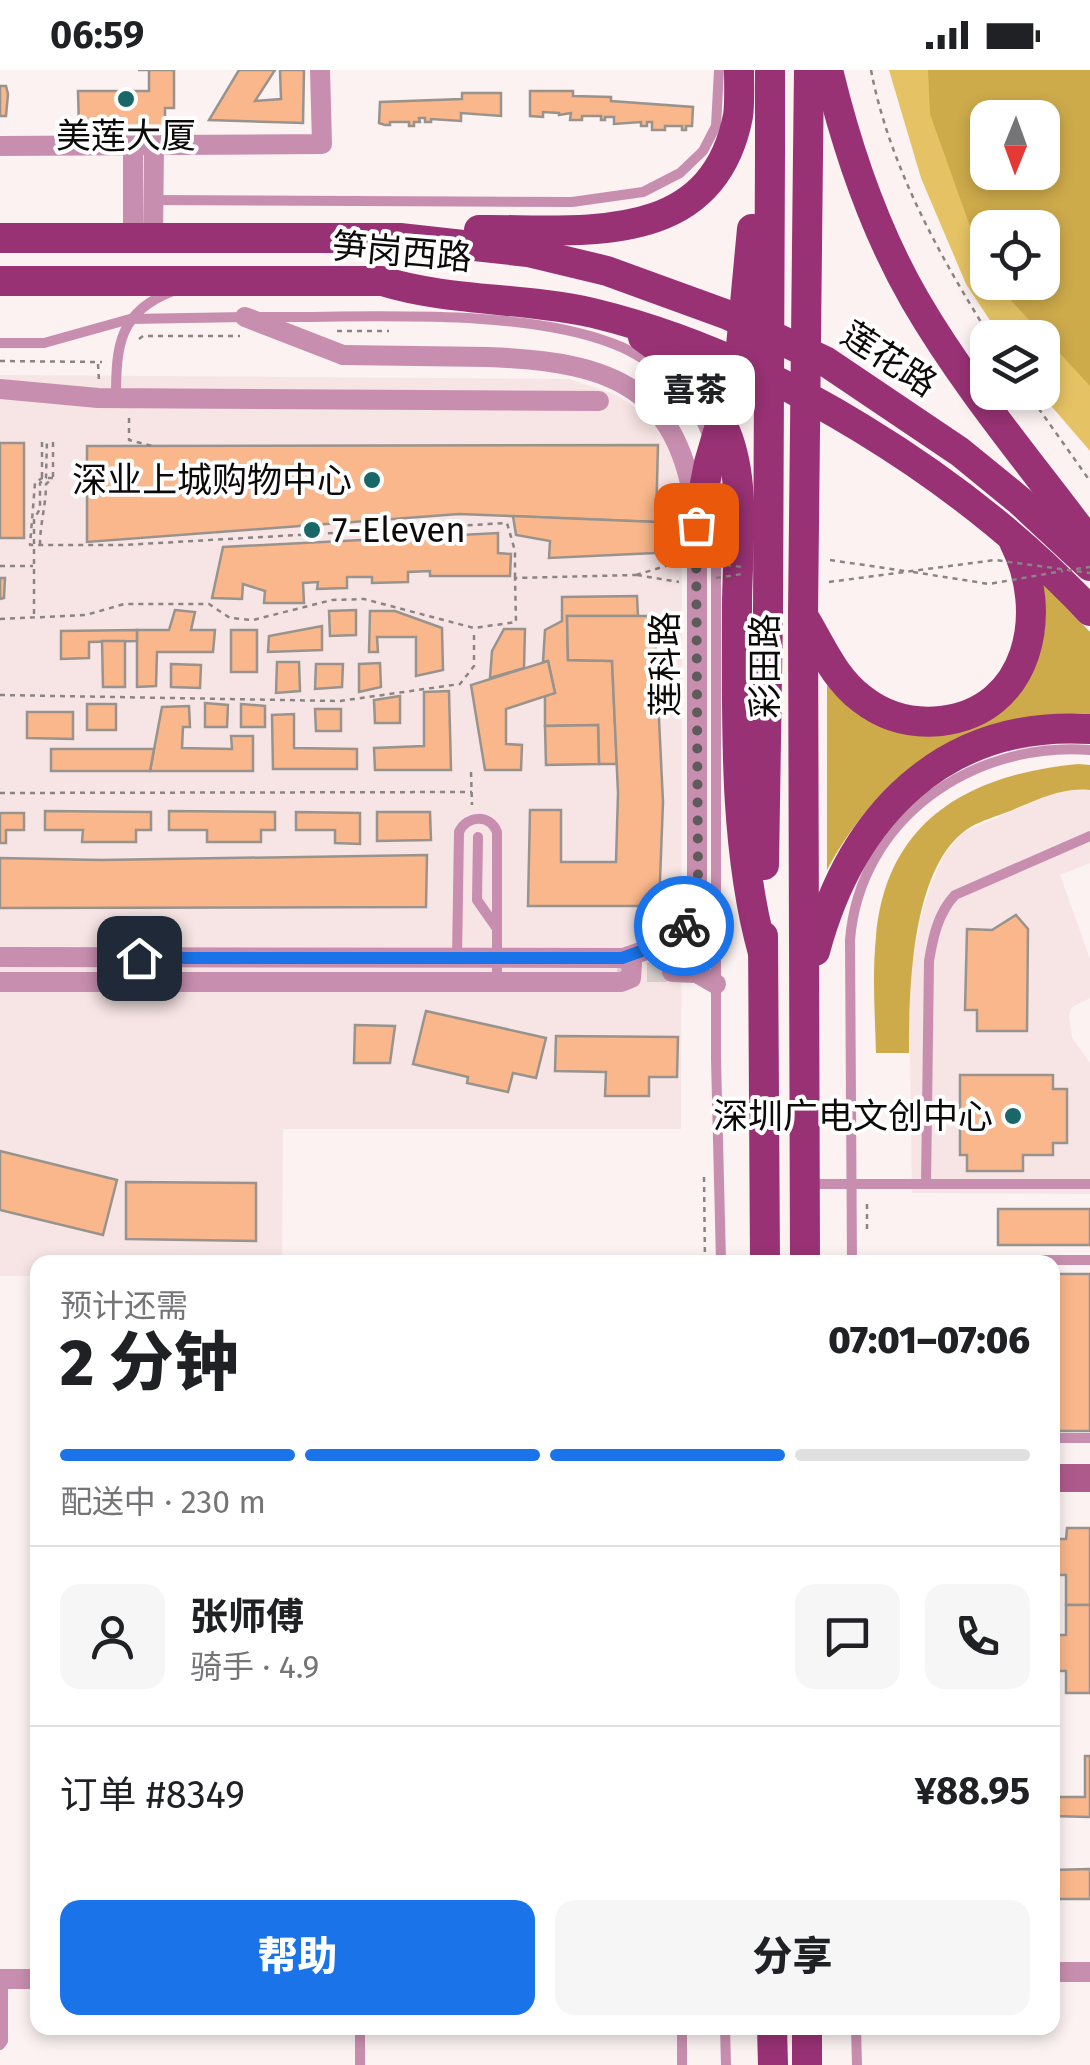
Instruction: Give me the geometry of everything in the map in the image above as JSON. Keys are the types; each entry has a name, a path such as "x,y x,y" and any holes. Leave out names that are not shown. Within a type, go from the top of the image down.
{"main road":[{"path":"354,237 617,228 654,220 689,202 711,180 726,153 738,114 739,70"},
{"name":"彩田路","path":"765,1255 763,953 770,70"},
{"name":"彩田路","path":"805,1255 803,615 809,70"},
{"path":"828,70 859,174 914,298 972,386 1090,544"},
{"path":"696,525 708,462 740,357 754,203 770,154"},
{"name":"笋岗西路","path":"0,238 354,237 440,241 568,260 780,337"},
{"name":"笋岗西路","path":"0,281 382,281 420,292 590,312 698,346 846,419 1007,531"},
{"path":"590,312 638,334 674,360 704,395 727,436 738,506 741,794 750,904 763,953"},
{"name":"莲花路","path":"780,337 866,386 960,452 1020,500 1085,569"},
{"path":"803,615 846,686 880,711 923,722 977,712 996,701 1011,684 1028,636 1027,573 1007,531"},
{"path":"1007,531 1090,611"},
{"path":"804,988 824,915 839,879 856,847 899,796 952,757 978,745 1038,730 1090,729"},
{"path":"1060,1478 1090,1478"},
{"path":"772,2035 773,2065"},
{"path":"807,2035 807,2065"}],"street":[{"path":"0,146 322,144 320,70"},
{"path":"143,200 154,145"},
{"path":"133,146 143,200 143,237"},
{"name":"莲科路","path":"0,957 622,958 676,935 690,917 697,893 696,525 690,474 673,436 650,405 605,374 576,364 537,359 343,356 249,326"},
{"path":"0,390 116,398 600,401"},
{"path":"716,938 672,967 697,973 716,984"},
{"path":"0,982 621,982 634,972 632,964 622,958"},
{"path":"1060,1972 1090,1972"},
{"path":"1,1979 30,1980"}],"lane":[{"path":"143,200 572,202 622,196 680,173 704,150 716,126 718,70"},
{"path":"116,398 118,342 130,319 166,293 200,282"},
{"path":"0,343 44,343 130,319 249,326 458,319 539,326 617,344 646,361 683,395 706,431 716,490 716,984 721,1255"},
{"path":"852,1255 850,940 856,900 868,866 921,804 962,776 1004,757 1057,749 1090,750"},
{"path":"457,958 459,832 472,819 486,819 498,832 497,982"},
{"path":"926,1184 929,961 932,940 946,905 955,895 1090,836"},
{"path":"478,838 477,900 497,928"},
{"path":"458,901 470,907 477,900"},
{"path":"805,1184 1090,1184"},
{"path":"1060,1260 1090,1260"},
{"path":"1060,1438 1090,1438"},
{"path":"0,2045 1,1979"},
{"path":"360,2035 360,2065"},
{"path":"682,2035 682,2065"},
{"path":"725,2035 726,2065"},
{"path":"856,2035 856,2065"}],"path":[{"path":"872,70 895,148 925,219 979,320"},
{"path":"134,342 144,336 249,326"},
{"path":"322,331 390,331"},
{"path":"0,361 100,362 98,380"},
{"path":"1040,410 1090,481"},
{"path":"129,417 129,440 152,446"},
{"path":"37,545 35,514 44,478 44,440"},
{"path":"34,615 34,566 46,510 46,484 53,478 53,440"},
{"path":"44,478 53,478"},
{"path":"35,514 43,514"},
{"path":"0,618 86,616 124,604 209,604 230,618 253,620 332,600 364,598 474,628 516,622 515,551 506,523 124,546 37,545"},
{"path":"818,562 837,558 989,584 1085,569"},
{"path":"636,575 687,560"},
{"path":"818,580 837,584 995,560 1085,569"},
{"path":"706,562 744,568"},
{"path":"0,566 34,566"},
{"path":"706,580 744,574"},
{"path":"515,578 636,575 687,583"},
{"path":"0,695 340,701 460,684 474,666 474,628"},
{"path":"472,772 472,819"},
{"path":"0,793 472,792"}],"shaded area":[{"path":"889,70 1090,70 1090,451 1055,410 1060,410 1060,320 990,320 977,300 1060,300 1060,210 970,210 970,290 921,178"},
{"path":"928,70 1090,70 1090,386 1060,353 1060,320 1029,320 1011,300 1060,300 1060,210 970,210 970,226 930,114"},
{"path":"0,375 569,379 614,394 649,416 669,443 682,477 681,1129 283,1129 282,1255 30,1255 30,1276 0,1276"},
{"path":"1043,584 1090,632 1090,714 1047,715 1007,722 969,734 935,751 875,801 849,833 827,870 827,685 863,716 902,733 941,735 977,725 1009,704 1032,672 1044,632"},
{"path":"1090,765 1090,790 1053,794 980,822 961,834 944,853 932,878 916,937 909,1053 876,1053 875,951 883,896 897,862 916,833 941,810 970,792 1039,769"},
{"path":"1090,790 1090,863 1060,875 1090,959 1090,998 1072,1007 1069,1016 1072,1038 1090,1063 1090,1194 912,1193 909,981 931,885 944,855 962,833 1056,792"}],"building":[{"name":"美莲大厦","path":"149,70 174,70 174,108 165,108 165,127 79,127 78,91 149,91"},
{"path":"239,70 275,70 255,101 281,99 280,70 304,70 303,123 209,120"},
{"path":"0,86 6,86 8,94 6,116 0,116"},
{"path":"530,91 573,91 573,96 693,107 692,126 686,126 686,130 682,126 665,126 665,130 652,130 652,122 647,122 647,126 641,126 641,122 614,124 614,117 601,120 601,116 582,116 582,120 570,120 571,113 543,112 543,117 530,116"},
{"path":"462,93 501,93 501,116 461,113 461,121 425,122 425,118 419,118 414,126 409,126 409,122 379,123 380,102 462,99"},
{"path":"0,443 24,443 24,538 0,538"},
{"name":"深业上城购物中心","path":"658,445 656,522 459,514 87,542 87,446"},
{"path":"513,516 656,522 655,553 549,558 550,541 516,535"},
{"path":"498,533 498,553 511,554 510,576 430,576 430,571 408,572 408,582 372,583 372,577 347,577 347,588 317,589 318,582 303,583 304,603 264,603 265,591 243,584 242,599 212,598 223,547"},
{"path":"0,578 5,578 4,598 0,599"},
{"path":"637,596 638,616 567,616 568,660 612,661 617,764 599,764 598,725 545,726 545,696 555,693 548,661 543,662 545,630 562,621 562,597"},
{"path":"175,610 195,612 191,630 215,630 213,652 157,652 156,686 137,687 137,630 169,630"},
{"path":"356,610 356,635 330,636 329,611"},
{"path":"370,611 395,611 442,628 443,670 416,676 416,637 377,637 378,652 369,652"},
{"path":"567,616 654,616 663,802 659,906 528,906 530,810 561,810 561,862 616,862 618,793 612,661 568,660"},
{"path":"322,626 322,650 268,652 269,636"},
{"path":"504,629 525,629 524,668 490,678 492,651"},
{"path":"137,630 137,641 89,642 89,658 61,659 61,631"},
{"path":"231,630 257,630 257,672 231,672"},
{"path":"102,641 125,641 125,687 103,687"},
{"path":"548,661 555,693 506,709 506,744 522,745 521,770 485,770 471,685"},
{"path":"277,662 299,662 300,691 276,693"},
{"path":"380,663 381,687 359,692 359,664"},
{"path":"171,664 201,665 200,688 171,687"},
{"path":"316,664 343,664 342,687 315,689"},
{"path":"449,691 451,770 375,770 374,748 424,746 424,692"},
{"path":"400,696 400,723 375,723 374,700"},
{"path":"205,703 228,705 227,727 205,727"},
{"path":"87,704 116,704 116,730 87,730"},
{"path":"241,704 265,706 265,727 241,727"},
{"path":"189,706 190,727 183,727 182,748 232,749 231,736 253,736 253,771 150,771 162,707"},
{"path":"315,709 341,709 341,731 316,731"},
{"path":"27,712 73,712 73,739 27,738"},
{"path":"294,714 294,748 357,749 357,769 273,769 272,715"},
{"path":"598,725 599,764 546,765 545,726"},
{"path":"51,749 154,749 150,771 51,771"},
{"path":"45,811 151,812 151,830 136,830 136,842 82,842 83,830 45,830"},
{"path":"169,811 275,812 275,830 261,830 261,842 207,842 207,830 169,830"},
{"path":"296,812 360,813 360,844 335,843 335,830 296,830"},
{"path":"377,812 430,812 431,840 377,841"},
{"path":"0,813 24,813 24,830 6,830 6,843 0,843"},
{"path":"427,855 426,907 0,908 0,858"},
{"path":"1016,915 1028,929 1027,1031 977,1031 977,1010 965,1010 967,929 992,930"},
{"path":"426,1011 546,1038 536,1078 513,1073 508,1092 467,1083 468,1077 413,1064"},
{"path":"355,1025 395,1026 390,1063 354,1063"},
{"path":"556,1036 678,1037 677,1077 649,1077 649,1096 605,1096 606,1072 555,1071"},
{"name":"深圳广电文创中心","path":"960,1075 1053,1075 1053,1089 1067,1089 1067,1143 1053,1143 1053,1155 1023,1155 1023,1171 967,1171 967,1155 960,1155"},
{"path":"0,1151 117,1180 103,1235 0,1210"},
{"path":"126,1182 256,1183 256,1241 126,1239"},
{"path":"998,1209 1090,1209 1090,1245 998,1245"},
{"path":"1060,1274 1090,1274 1090,1431 1060,1431"},
{"path":"1067,1528 1090,1528 1090,1605 1066,1605 1066,1575 1060,1575 1060,1539 1066,1539"},
{"path":"1066,1605 1090,1605 1090,1693 1066,1693 1066,1671 1060,1671 1060,1635 1066,1635"},
{"path":"1085,1756 1090,1756 1090,1817 1060,1816 1060,1797 1085,1797"},
{"path":"1090,1869 1090,1899 1060,1899 1060,1870"}],"tunnel":[{"path":"617,972 672,972"}],"way so far":[{"path":"684,926 697,893 698,876 696,525"}],"place":[{"name":"美莲大厦","path":"126,99"},
{"name":"深业上城购物中心","path":"372,480"},
{"name":"喜茶","path":"696,525"},
{"name":"7-Eleven","path":"312,530"},
{"name":"深圳广电文创中心","path":"1013,1116"}],"route":[{"path":"139,958 622,958 661,944 684,926"}]}
